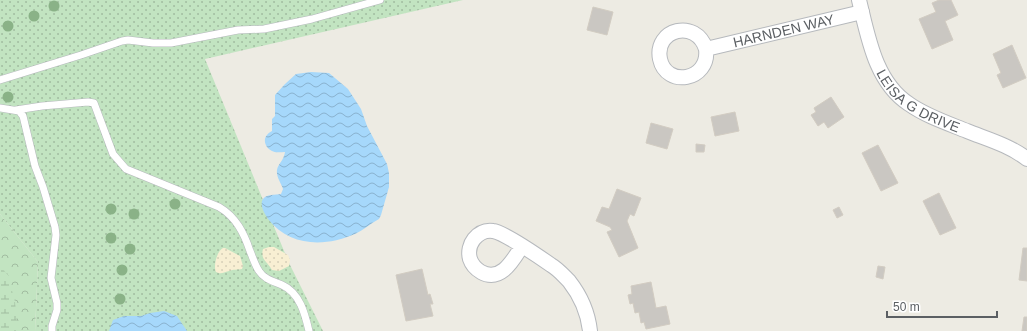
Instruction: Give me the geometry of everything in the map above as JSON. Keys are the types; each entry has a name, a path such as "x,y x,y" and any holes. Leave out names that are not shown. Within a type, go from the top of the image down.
{"street":[{"name":"HARNDEN WAY","path":"706,49 860,6"},
{"name":"LEISA G DRIVE","path":"860,6 875,60 884,78 900,98 927,114 1005,146 1027,159"},
{"path":"522,246 551,264 569,282 583,304 590,331"}],"lane":[{"path":"0,80 122,41 128,40 153,43 171,43 231,31 264,29 312,19 380,0"},
{"path":"0,108 16,110 42,106 88,102 94,103 113,154 126,169 214,204 226,211 231,216 239,225 259,272 267,279 283,285 294,294 302,307 309,331"},
{"path":"16,110 20,111 22,116 35,166 44,187 55,227 56,235 51,278 57,303 57,310 52,331"}],"green space":[{"path":"0,0 463,0 205,59 289,263 323,331 35,331 38,262 0,214"},
{"path":"0,214 38,262 35,331 0,331"},
{"path":"0,266 8,275 15,302 18,331 0,331"}],"sand":[{"path":"274,247 288,255 290,260 289,266 279,271 272,270 265,261 262,253 263,249"},
{"path":"223,248 240,256 243,266 242,269 221,273 216,272 216,259 219,252"}],"water":[{"path":"311,72 329,73 348,89 361,109 367,126 387,164 389,173 389,187 379,219 355,234 332,241 308,242 287,235 268,219 262,204 264,197 281,194 283,189 278,178 277,170 285,152 272,151 265,144 265,138 272,131 272,119 275,116 275,95 296,74"},
{"path":"164,311 177,316 187,331 109,331 113,320 124,316 141,316"}],"building":[{"path":"939,0 951,0 958,15 945,21 953,40 932,49 919,19 936,12 932,3"},
{"path":"593,7 613,12 607,35 587,30"},
{"path":"1012,45 1026,78 1003,88 997,75 1001,73 993,54"},
{"path":"831,97 844,117 828,128 824,122 818,126 811,115 816,112 814,108"},
{"path":"735,112 739,131 715,136 711,117"},
{"path":"651,123 673,129 667,149 646,143"},
{"path":"696,144 705,145 704,152 696,152"},
{"path":"878,145 898,183 881,191 862,153"},
{"path":"617,189 641,198 634,216 630,214 627,221 638,248 619,257 607,232 612,230 610,227 596,221 602,207 609,209"},
{"path":"939,193 956,228 940,235 923,201"},
{"path":"839,207 843,215 837,218 833,210"},
{"path":"1023,248 1027,248 1027,281 1019,280"},
{"path":"878,266 885,267 883,279 876,277"},
{"path":"422,269 428,295 430,294 433,304 430,304 433,316 406,321 396,275"},
{"path":"651,282 656,308 666,306 670,324 646,329 644,322 641,323 639,312 635,313 633,303 630,304 628,295 632,294 631,286"},
{"path":"1024,317 1027,317 1027,331 1022,331"}]}
